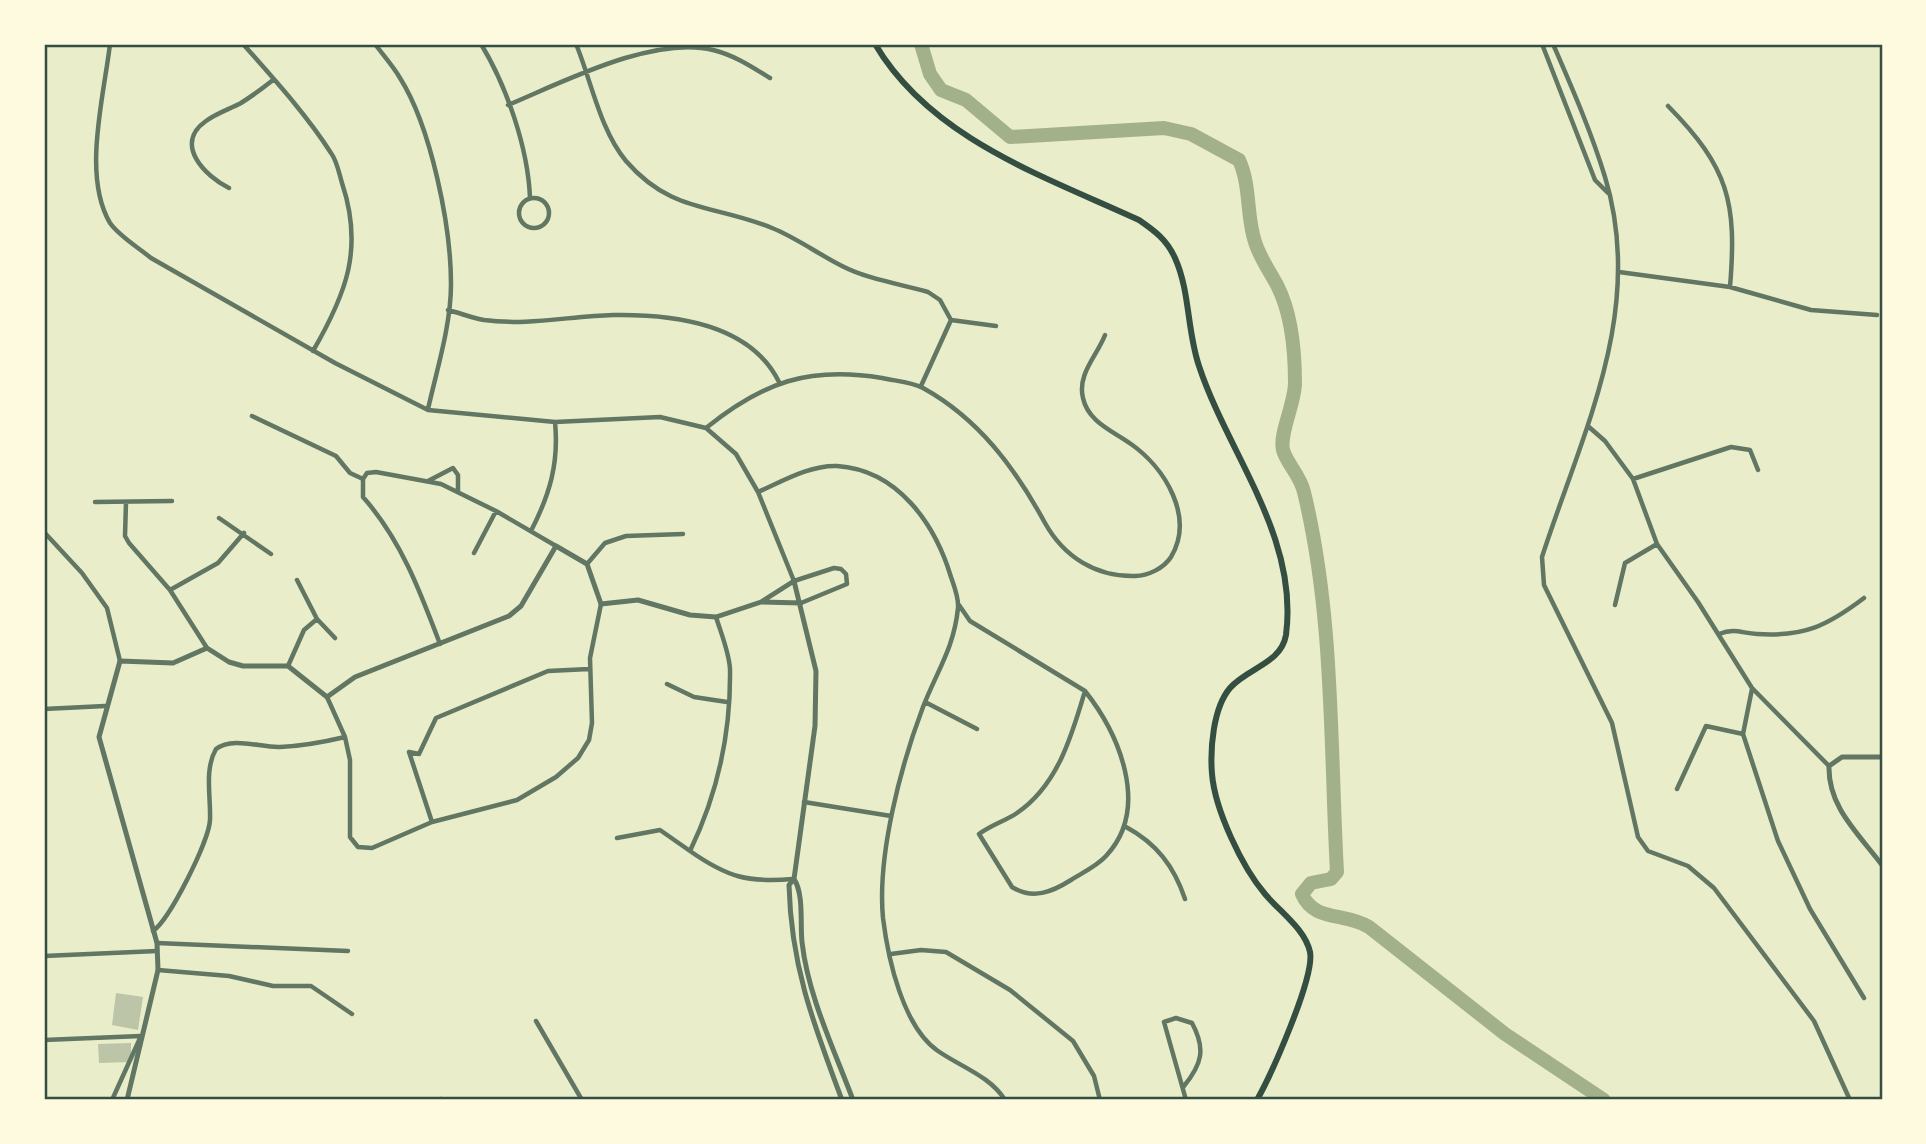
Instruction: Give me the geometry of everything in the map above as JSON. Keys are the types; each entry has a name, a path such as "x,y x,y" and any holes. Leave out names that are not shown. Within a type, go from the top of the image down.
{"main road":[{"path":"875,44 892,73 919,101 992,152 1139,220 1161,235 1175,258 1198,364 1212,403 1263,503 1277,550 1288,610 1281,649 1272,659 1239,679 1222,702 1212,745 1212,772 1218,800 1251,877 1302,935 1311,954 1308,976 1268,1080 1257,1100"}],"street":[{"path":"110,44 95,165 102,204 111,225 151,258 313,351 428,410 555,422 660,417 706,428 736,454 758,492 794,581 816,671 816,726 794,878 789,886 797,969 842,1100"},
{"path":"243,44 333,154 346,195 352,233 350,271 338,307 313,351"},
{"path":"375,44 401,79 422,128 440,194 451,286 428,410"},
{"path":"481,44 508,105 529,173 530,198"},
{"path":"576,44 607,127 624,158 663,195 680,202 750,219 788,235 844,268 928,292 940,300 951,320"},
{"path":"1542,44 1591,170 1608,194"},
{"path":"1553,44 1583,108 1608,194 1619,272 1613,337 1589,427 1542,557 1544,585 1612,723 1637,837 1648,851 1688,866 1714,888 1814,1021 1850,1100"},
{"path":"508,105 587,72 669,46 711,49 731,55 770,78"},
{"path":"229,188 211,178 200,165 192,152 194,136 206,121 241,103 273,80"},
{"path":"1668,106 1698,137 1721,175 1731,206 1734,237 1730,287"},
{"path":"530,198 539,198 549,209 546,223 538,228 527,227 519,214 522,204 530,198"},
{"path":"1619,272 1730,287 1811,310 1877,315"},
{"path":"448,310 485,320 544,320 614,315 671,319 704,325 732,336 754,350 772,368 779,382"},
{"path":"951,320 996,326"},
{"path":"921,386 951,320"},
{"path":"706,428 730,409 779,382 800,377 860,375 921,386 956,410 993,443 1015,470 1050,531 1069,555 1091,569 1118,576 1142,576 1166,565 1177,546 1180,527 1176,500 1163,477 1133,445 1099,424 1083,400 1085,373 1105,335"},
{"path":"253,416 336,456 350,472 363,479"},
{"path":"531,531 554,479 557,449 555,422"},
{"path":"1589,427 1605,441 1633,479 1657,544 1719,634 1752,688 1829,766 1828,786 1837,806 1882,865"},
{"path":"1633,479 1731,447 1750,450 1758,470"},
{"path":"758,492 814,468 839,466 883,480 907,499 929,524 943,551 959,604 970,621 1085,691 1105,717 1122,759 1129,795 1126,827 1105,858 1056,890 1038,894 1020,892 1012,887 979,836 981,832 1017,813 1048,782 1066,747 1085,691"},
{"path":"428,481 453,468 458,475 458,492"},
{"path":"126,502 125,536 170,590 206,648 229,662 243,666 288,666 327,697 345,737 350,760 352,842 358,847 372,848 432,822 517,800 556,777 578,758 589,740 592,723 589,669 601,604 587,564 496,511 428,481 376,472 367,473 363,479 363,496 391,534 415,579 440,644"},
{"path":"95,502 172,501"},
{"path":"474,553 496,511"},
{"path":"219,518 271,554"},
{"path":"44,532 46,541 82,573 107,608 120,661 100,724 101,749 158,951 158,970 127,1100"},
{"path":"170,590 218,563 244,533"},
{"path":"587,564 606,543 626,536 684,534"},
{"path":"1615,605 1626,563 1657,544"},
{"path":"327,697 355,677 515,611 522,606 556,546"},
{"path":"601,604 638,600 690,615 716,617 761,602 794,581 834,568 844,570 848,579 847,584 840,589 801,603 761,602"},
{"path":"298,580 317,619 335,638"},
{"path":"1719,634 1733,628 1752,634 1792,635 1817,628 1864,598"},
{"path":"959,604 951,646 925,702 905,755 891,816 883,918 909,1018 920,1038 997,1087 1005,1100"},
{"path":"690,851 710,810 721,763 730,667 716,617"},
{"path":"288,666 304,630 317,619"},
{"path":"120,661 173,663 206,648"},
{"path":"432,822 409,752 419,754 436,718 548,671 589,669"},
{"path":"667,684 694,697 727,702"},
{"path":"1752,688 1743,734 1787,864 1864,998"},
{"path":"925,702 977,729"},
{"path":"44,709 105,706"},
{"path":"1677,789 1706,726 1743,734"},
{"path":"153,931 168,917 208,831 210,775 216,749 229,744 278,747 310,745 345,737"},
{"path":"1829,766 1842,757 1882,757"},
{"path":"803,802 891,816"},
{"path":"1126,827 1156,848 1170,864 1185,899"},
{"path":"617,838 660,830 718,870 734,876 762,881 794,878"},
{"path":"794,878 798,889 803,947 809,977 853,1100"},
{"path":"156,943 348,951"},
{"path":"891,954 921,950 946,952 1010,990 1073,1041 1094,1076 1100,1100"},
{"path":"44,956 158,951"},
{"path":"158,970 229,976 274,986 311,986 352,1014"},
{"path":"1184,1086 1197,1070 1202,1048 1192,1023 1176,1018 1164,1022 1186,1100"},
{"path":"536,1021 582,1100"},
{"path":"44,1040 141,1036"},
{"path":"112,1100 141,1036"}],"building":[{"path":"116,993 143,997 138,1030 112,1025"},
{"path":"131,1043 131,1062 99,1063 98,1044"}],"waterway":[{"path":"921,44 930,74 941,90 966,100 1010,137 1164,128 1191,134 1239,160 1255,242 1282,296 1292,332 1295,383 1282,443 1287,460 1304,492 1314,539 1326,633 1337,872 1331,879 1311,883 1302,894 1307,903 1322,913 1350,919 1369,927 1505,1034 1604,1100"}]}
